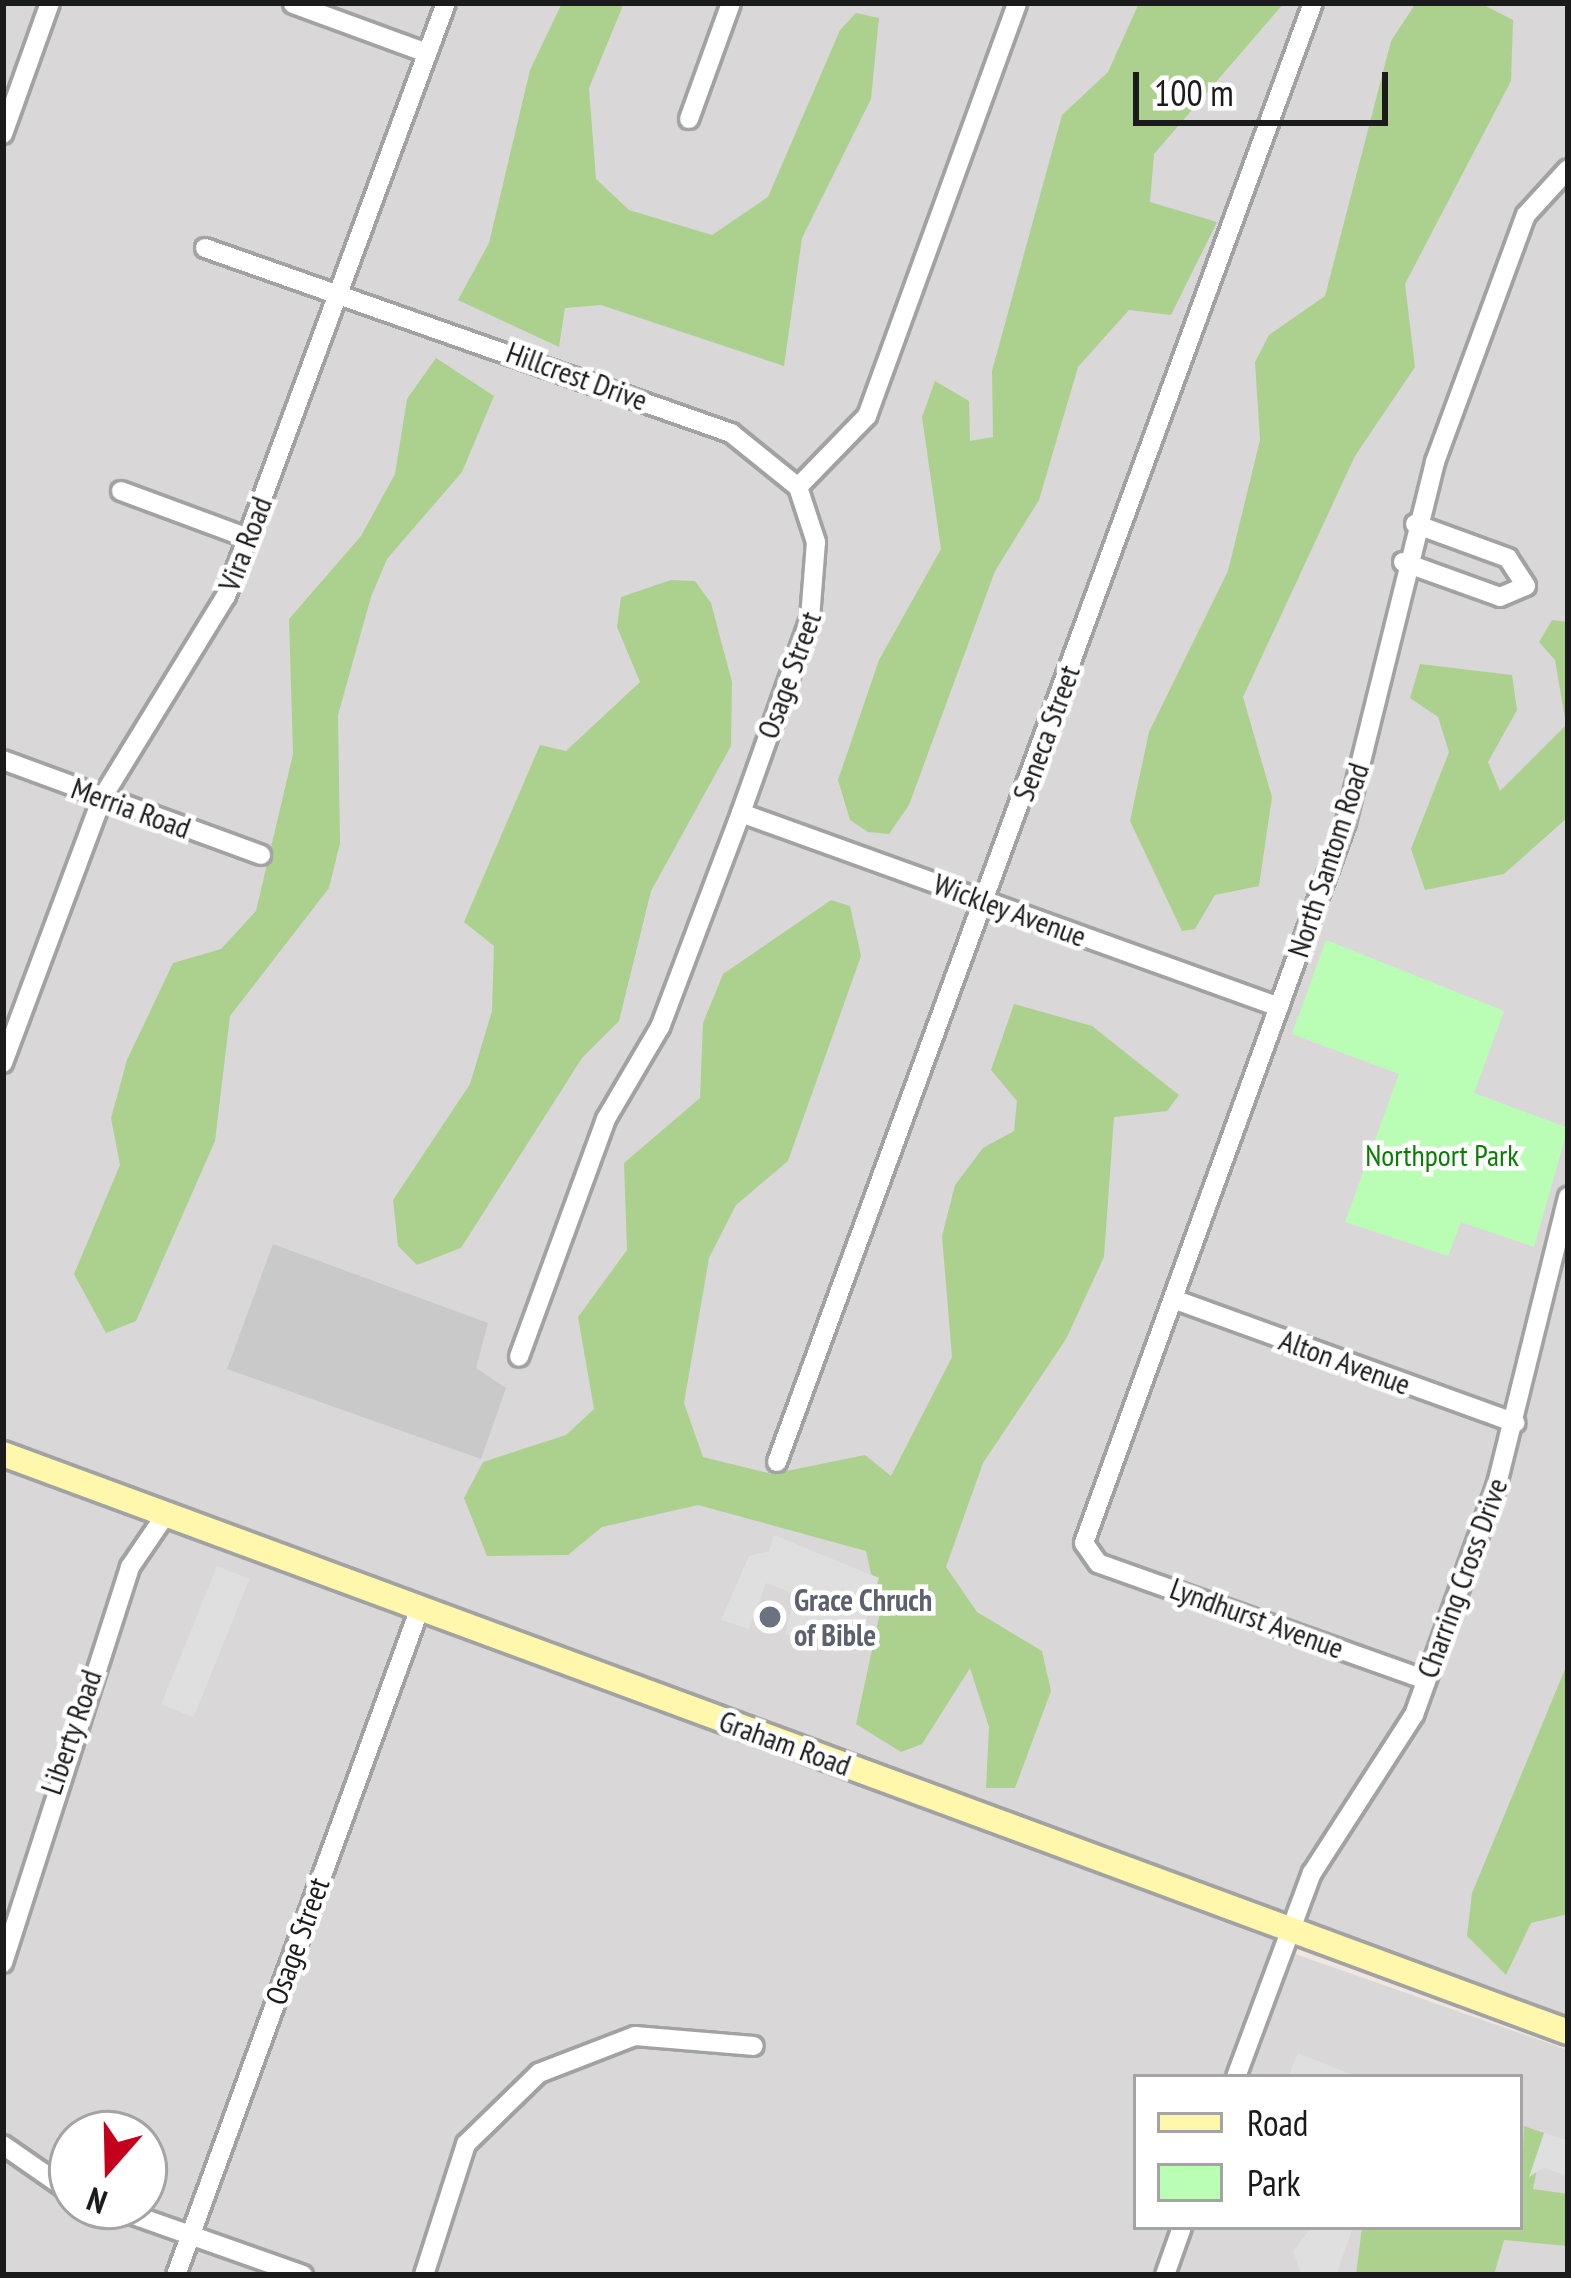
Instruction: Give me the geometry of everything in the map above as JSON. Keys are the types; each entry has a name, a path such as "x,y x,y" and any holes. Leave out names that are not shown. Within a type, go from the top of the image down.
{"main road":[{"name":"Graham Road","path":"3,1454 1568,2032"}],"street":[{"path":"3,134 50,3"},
{"name":"Vira Road","path":"3,1063 102,799 214,619 248,538 446,3"},
{"path":"688,119 731,3"},
{"path":"798,487 867,416 1017,3"},
{"name":"Seneca Street","path":"777,1462 1313,3"},
{"path":"293,4 427,53"},
{"name":"North Santom Road","path":"1088,1556 1346,822 1415,524 1526,215 1568,170"},
{"name":"Hillcrest Drive","path":"205,248 731,433 798,487"},
{"name":"Osage Street","path":"518,1357 606,1119 660,1027 817,594 819,552 798,487"},
{"path":"121,491 248,538"},
{"path":"1403,562 1500,597 1526,586 1508,558 1415,524"},
{"name":"Merria Road","path":"3,760 261,855"},
{"name":"Wickley Avenue","path":"741,813 1280,1007"},
{"name":"Charring Cross Drive","path":"1237,2074 1325,1850 1392,1763 1426,1680 1515,1423 1559,1258 1568,1197"},
{"name":"Alton Avenue","path":"1176,1300 1515,1423"},
{"name":"Liberty Road","path":"3,1963 130,1567 166,1514"},
{"name":"Lyndhurst Avenue","path":"1088,1556 1426,1680"},
{"name":"Osage Street","path":"176,2275 420,1608"},
{"path":"424,2275 466,2144 539,2073 635,2036 754,2046"},
{"path":"3,2145 48,2176"},
{"path":"168,2229 303,2275"},
{"path":"1165,2275 1181,2230"}],"shaded area":[{"path":"3,3 1568,3 1568,2032 1291,1930 1237,2074 1133,2074 1133,2230 1181,2230 1165,2275 3,2275"},
{"path":"273,1244 488,1323 476,1368 506,1388 481,1459 227,1369"},
{"path":"774,1535 879,1578 865,1625 848,1622 836,1652 785,1634 795,1594 766,1583 749,1629 721,1620 749,1556 769,1551"},
{"path":"217,1566 249,1579 194,1717 161,1704"},
{"path":"1295,1954 1568,2050 1568,2275 1178,2275 1194,2230 1523,2230 1523,2074 1251,2074"},
{"path":"1298,2053 1350,2074 1289,2074"},
{"path":"1544,2133 1568,2141 1568,2176 1543,2168 1529,2177"},
{"path":"1310,2230 1352,2230 1336,2275 1282,2275 1301,2274 1293,2251"}],"green space":[{"path":"562,3 624,3 589,88 596,179 629,210 712,235 768,197 840,30 856,13 879,18 871,99 802,238 784,366 601,305 565,308 559,347 458,300 489,243 530,70"},
{"path":"1139,3 1284,3 1154,154 1150,202 1217,222 1171,315 1129,310 1078,367 1039,500 995,571 909,805 889,834 868,832 850,820 838,780 879,660 941,549 922,417 935,381 969,401 970,441 993,437 992,371 1062,115 1108,72"},
{"path":"1416,3 1480,3 1513,20 1511,81 1405,284 1415,367 1355,456 1243,697 1272,797 1259,886 1215,895 1195,929 1182,931 1130,821 1149,732 1228,571 1260,440 1255,362 1269,335 1325,296 1391,41"},
{"path":"436,358 494,396 462,472 387,559 371,597 338,715 340,843 329,888 230,1016 215,1141 136,1321 106,1333 74,1274 120,1165 111,1118 127,1060 173,963 221,949 256,911 293,754 289,619 361,536 395,474 407,399"},
{"path":"671,580 695,581 711,603 732,682 731,746 651,891 619,1021 582,1058 461,1248 417,1265 398,1246 393,1200 470,1084 492,1011 494,946 464,922 540,745 566,751 640,682 617,627 621,597"},
{"path":"1552,620 1568,622 1568,817 1504,874 1425,890 1411,849 1449,752 1438,717 1410,698 1420,664 1512,675 1517,710 1488,762 1500,791 1566,725 1555,660 1539,642"},
{"path":"831,900 850,906 861,956 788,1161 736,1205 709,1258 684,1403 703,1457 772,1474 865,1455 891,1476 952,1357 942,1236 955,1185 983,1148 1014,1131 1017,1101 991,1070 1014,1004 1092,1026 1179,1095 1167,1111 1114,1117 1104,1257 1066,1339 983,1463 946,1567 977,1612 1042,1651 1051,1691 1015,1788 986,1788 989,1727 970,1668 922,1744 901,1752 856,1724 880,1613 866,1551 698,1505 602,1527 568,1555 487,1556 464,1498 483,1462 566,1435 594,1409 578,1317 627,1250 624,1163 700,1098 703,1023 723,974"},
{"name":"Northport Park","path":"1326,940 1504,1011 1474,1093 1568,1128 1534,1247 1461,1222 1448,1256 1345,1222 1399,1074 1292,1034"},
{"path":"1568,1662 1568,1914 1531,1923 1506,1975 1467,1936 1472,1893"},
{"path":"1524,2126 1544,2133 1533,2189 1568,2194 1568,2246 1504,2240 1494,2275 1356,2275 1362,2230 1523,2230"}],"place":[{"name":"Grace Chruch of Bible","path":"770,1617"}]}
